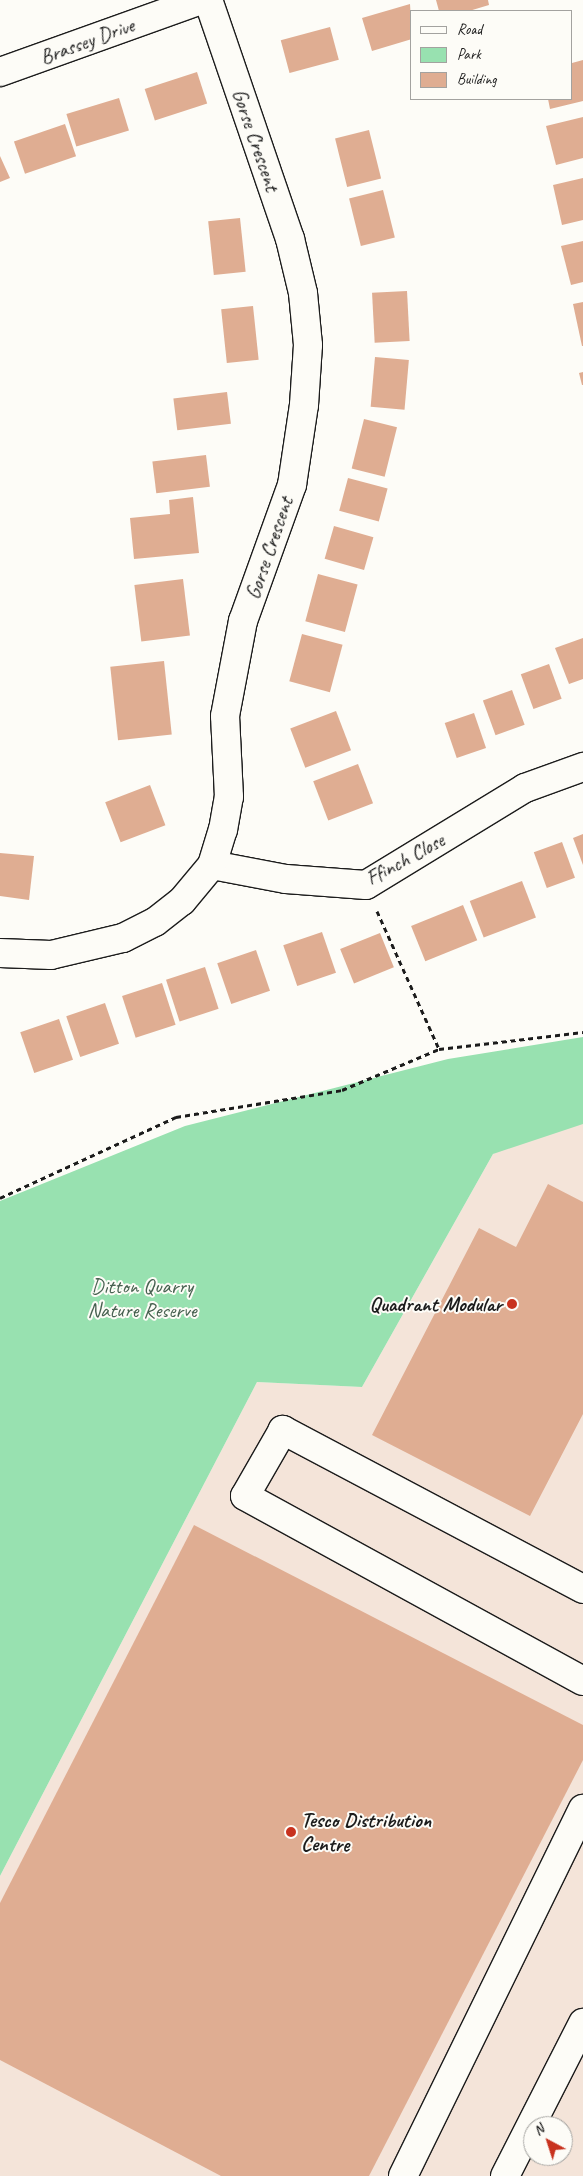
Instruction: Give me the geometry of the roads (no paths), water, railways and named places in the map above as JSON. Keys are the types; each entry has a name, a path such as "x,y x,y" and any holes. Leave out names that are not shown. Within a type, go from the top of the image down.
{"street":[{"name":"Brassey Drive","path":"0,72 201,0"},
{"name":"Gorse Crescent","path":"0,953 51,955 123,938 154,922 182,901 212,865 224,830 229,797 225,716 243,621 292,485 304,405 308,345 303,293 290,239 208,0"},
{"name":"Ffinch Close","path":"212,865 286,879 366,885 525,788 583,767"},
{"path":"583,1589 283,1430 245,1496 583,1681"},
{"path":"403,2176 583,1810"},
{"path":"505,2176 573,2065 583,2023"}],"place":[{"name":"Quadrant Modular","path":"512,1304"},
{"name":"Tesco Distribution Centre","path":"291,1832"}],"park label":[{"name":"Ditton Quarry Nature Reserve","path":"142,1298"}]}
